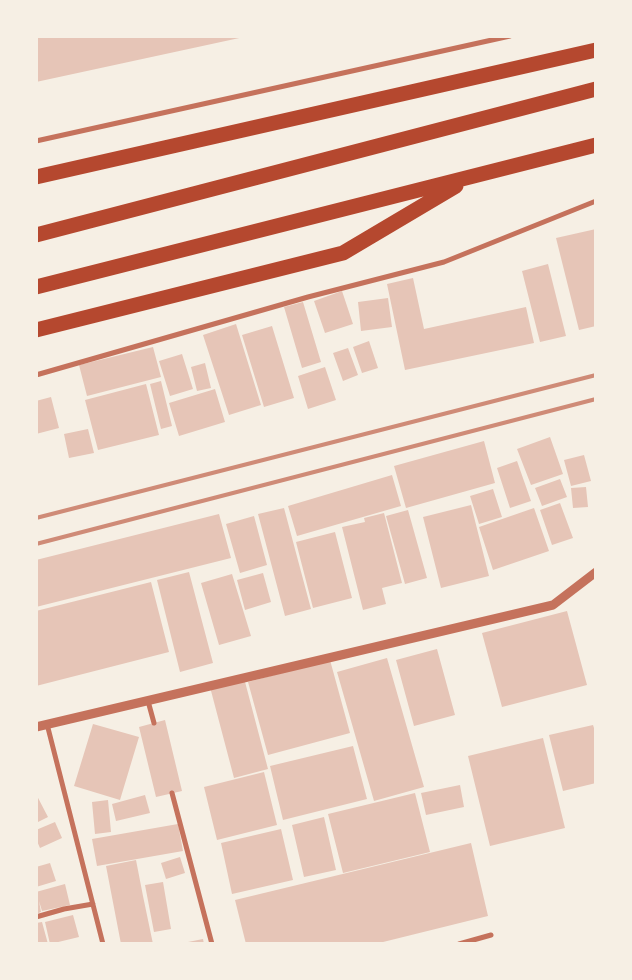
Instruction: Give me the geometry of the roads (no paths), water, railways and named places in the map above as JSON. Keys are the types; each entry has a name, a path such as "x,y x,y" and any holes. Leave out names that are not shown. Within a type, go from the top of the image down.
{"highway":[{"path":"36,177 596,50"},
{"path":"36,236 596,88"},
{"path":"36,287 596,145"},
{"path":"36,330 342,253 470,177"}],"street":[{"path":"36,141 510,36"},
{"path":"36,375 308,297 444,262 596,201"},
{"path":"36,727 553,605 596,572"},
{"path":"148,701 154,723"},
{"path":"47,724 103,944"},
{"path":"172,793 212,944"},
{"path":"36,917 93,904"},
{"path":"459,944 491,935"}],"railway":[{"path":"36,518 596,375"},
{"path":"36,544 596,399"}]}
